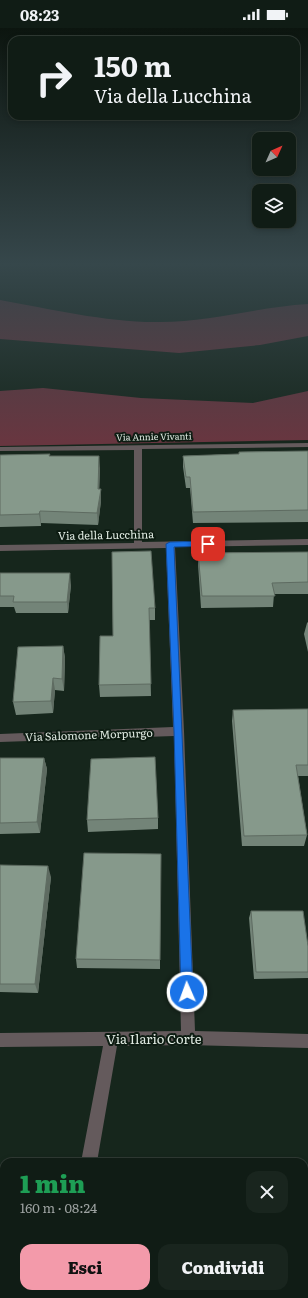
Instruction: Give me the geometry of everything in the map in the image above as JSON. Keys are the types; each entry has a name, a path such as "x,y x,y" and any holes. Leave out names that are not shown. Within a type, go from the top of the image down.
{"street":[{"name":"Via Annie Vivanti","path":"0,449 308,445"},
{"path":"138,448 138,545"},
{"name":"Via della Lucchina","path":"0,548 308,542"},
{"path":"170,544 188,1038"},
{"name":"Via Salomone Morpurgo","path":"0,738 178,731"},
{"name":"Via Ilario Corte","path":"0,1040 188,1038 308,1041"},
{"path":"90,1158 111,1039"}],"shaded area":[{"path":"0,323 308,323 308,336 260,345 179,353 0,339"},
{"path":"43,388 141,398 253,403 308,391 308,440 0,446 0,391"}],"building":[{"path":"308,451 308,510 193,512 190,477 186,477 183,456 239,454 239,452"},
{"path":"50,454 49,456 99,456 98,489 101,489 97,513 40,511 39,514 0,515 0,455"},
{"path":"151,551 155,608 149,608 151,684 99,685 100,636 113,636 112,552"},
{"path":"308,552 308,582 272,583 275,596 202,596 198,553"},
{"path":"0,573 70,573 67,602 13,602 14,596 0,596"},
{"path":"63,646 62,679 53,678 51,701 13,702 18,647"},
{"path":"308,709 308,765 296,765 307,835 244,836 233,710"},
{"path":"155,757 158,818 87,820 91,759"},
{"path":"0,758 44,758 37,822 0,823"},
{"path":"84,853 161,854 160,960 76,959"},
{"path":"0,865 48,866 35,984 0,984"},
{"path":"251,911 303,911 308,946 308,972 256,972"}],"route":[{"path":"187,992 170,544 208,544"}]}
